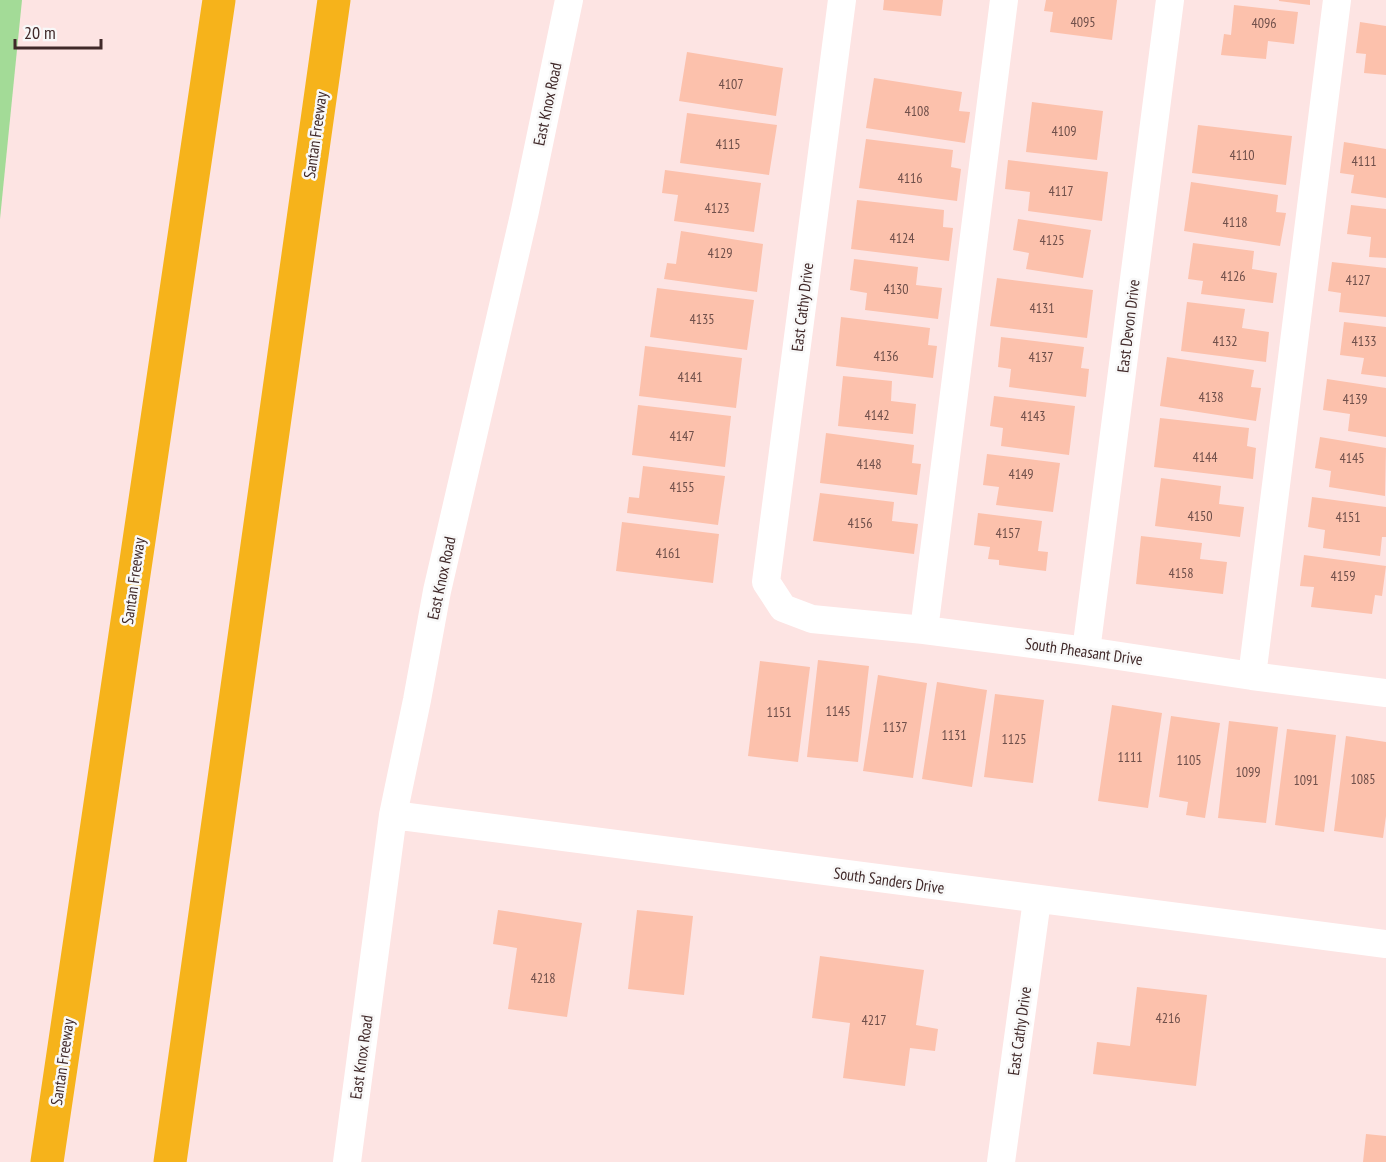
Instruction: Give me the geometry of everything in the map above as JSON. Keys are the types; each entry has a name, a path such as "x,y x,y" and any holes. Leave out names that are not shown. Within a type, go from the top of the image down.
{"highway":[{"name":"Santan Freeway","path":"47,1162 219,0"},
{"name":"Santan Freeway","path":"170,1162 334,0"}],"street":[{"name":"East Knox Road","path":"347,1162 393,815 437,591 525,211 568,0"},
{"name":"East Cathy Drive","path":"783,608 766,582 842,0"},
{"path":"924,630 1004,0"},
{"name":"East Devon Drive","path":"1086,651 1170,0"},
{"path":"1252,676 1337,0"},
{"name":"South Pheasant Drive","path":"783,608 812,619 924,630 1386,693"},
{"name":"South Sanders Drive","path":"393,815 1386,944"},
{"name":"East Cathy Drive","path":"1001,1162 1037,900"}],"green space":[{"path":"0,0 22,0 0,219"}],"building":[{"path":"884,0 943,0 941,16 883,10"},
{"path":"1046,0 1117,0 1112,40 1050,32 1053,12 1044,11"},
{"path":"1310,0 1310,5 1279,1"},
{"path":"1234,5 1298,12 1294,44 1268,41 1266,59 1221,55 1224,34 1231,35"},
{"path":"1360,22 1386,26 1386,75 1364,73 1366,54 1356,53"},
{"path":"687,52 783,68 776,116 679,101"},
{"path":"874,78 962,92 959,111 970,112 965,143 866,128"},
{"path":"1032,102 1103,111 1097,160 1026,152"},
{"path":"687,113 777,125 769,175 680,163"},
{"path":"1198,125 1292,136 1286,185 1192,173"},
{"path":"866,139 953,150 951,167 961,169 957,201 859,188"},
{"path":"1344,142 1386,149 1386,198 1351,193 1354,175 1340,173"},
{"path":"1008,160 1108,172 1102,221 1028,211 1030,192 1005,189"},
{"path":"665,170 761,183 754,232 674,221 678,195 662,193"},
{"path":"1191,182 1278,195 1276,212 1286,213 1280,246 1184,231"},
{"path":"857,200 944,210 943,227 953,228 949,261 851,249"},
{"path":"1351,205 1386,209 1386,258 1369,257 1371,237 1347,234"},
{"path":"1018,219 1091,230 1083,278 1026,269 1029,253 1013,250"},
{"path":"681,231 763,244 757,292 664,279 667,263 676,264"},
{"path":"1193,243 1254,251 1252,269 1277,273 1273,303 1201,294 1203,281 1188,279"},
{"path":"854,259 918,267 916,285 942,288 938,319 865,310 867,293 850,290"},
{"path":"1332,262 1386,268 1386,317 1339,312 1341,293 1328,291"},
{"path":"997,278 1093,290 1087,338 990,326"},
{"path":"657,288 754,300 747,350 650,337"},
{"path":"1187,302 1245,309 1242,328 1269,332 1266,362 1181,351"},
{"path":"841,317 930,328 928,345 937,346 933,378 836,366"},
{"path":"1344,322 1386,327 1386,377 1361,374 1364,358 1340,355"},
{"path":"1001,337 1084,347 1081,368 1089,369 1086,397 1009,387 1011,369 998,367"},
{"path":"645,346 742,358 736,408 639,396"},
{"path":"1167,357 1254,370 1251,387 1261,388 1256,421 1160,406"},
{"path":"843,376 892,381 891,401 916,404 913,434 838,426"},
{"path":"1327,379 1386,388 1386,437 1348,431 1350,414 1323,410"},
{"path":"994,396 1075,406 1069,455 1001,446 1003,428 990,426"},
{"path":"638,405 731,416 725,467 632,455"},
{"path":"1160,418 1249,428 1247,446 1256,448 1253,479 1154,467"},
{"path":"826,433 914,445 912,463 921,464 917,495 820,483"},
{"path":"1320,437 1386,448 1385,496 1329,487 1331,471 1315,468"},
{"path":"987,454 1060,463 1053,512 996,505 999,487 983,485"},
{"path":"643,466 725,476 718,525 627,513 629,497 639,498"},
{"path":"1161,478 1221,486 1219,504 1244,507 1240,537 1155,526"},
{"path":"820,493 894,502 892,521 918,524 914,554 813,541"},
{"path":"1312,497 1386,507 1386,537 1382,537 1380,556 1323,548 1325,530 1308,527"},
{"path":"978,513 1042,521 1038,551 1048,552 1046,571 999,565 999,560 988,559 990,547 974,545"},
{"path":"622,522 719,534 713,583 616,571"},
{"path":"1141,536 1202,543 1200,559 1227,562 1223,594 1136,584"},
{"path":"1304,555 1386,566 1382,596 1375,595 1372,614 1311,607 1314,587 1300,586"},
{"path":"818,660 869,666 858,762 807,757"},
{"path":"760,661 810,667 798,762 748,756"},
{"path":"878,675 927,683 913,778 863,771"},
{"path":"937,682 987,690 972,787 922,779"},
{"path":"995,694 1044,700 1033,783 984,777"},
{"path":"1112,705 1162,713 1148,808 1098,801"},
{"path":"1171,716 1220,723 1205,818 1186,815 1188,802 1159,797"},
{"path":"1229,721 1278,727 1266,823 1218,818"},
{"path":"1287,729 1336,735 1324,832 1275,825"},
{"path":"1346,736 1386,742 1386,816 1383,838 1334,831"},
{"path":"498,910 582,923 567,1017 508,1009 517,948 493,944"},
{"path":"637,910 693,916 684,995 628,989"},
{"path":"820,956 924,970 916,1025 938,1029 935,1051 910,1048 905,1086 843,1078 850,1023 812,1018"},
{"path":"1137,987 1207,995 1196,1086 1093,1074 1097,1042 1130,1046"},
{"path":"1366,1134 1386,1136 1386,1162 1363,1162"}]}
